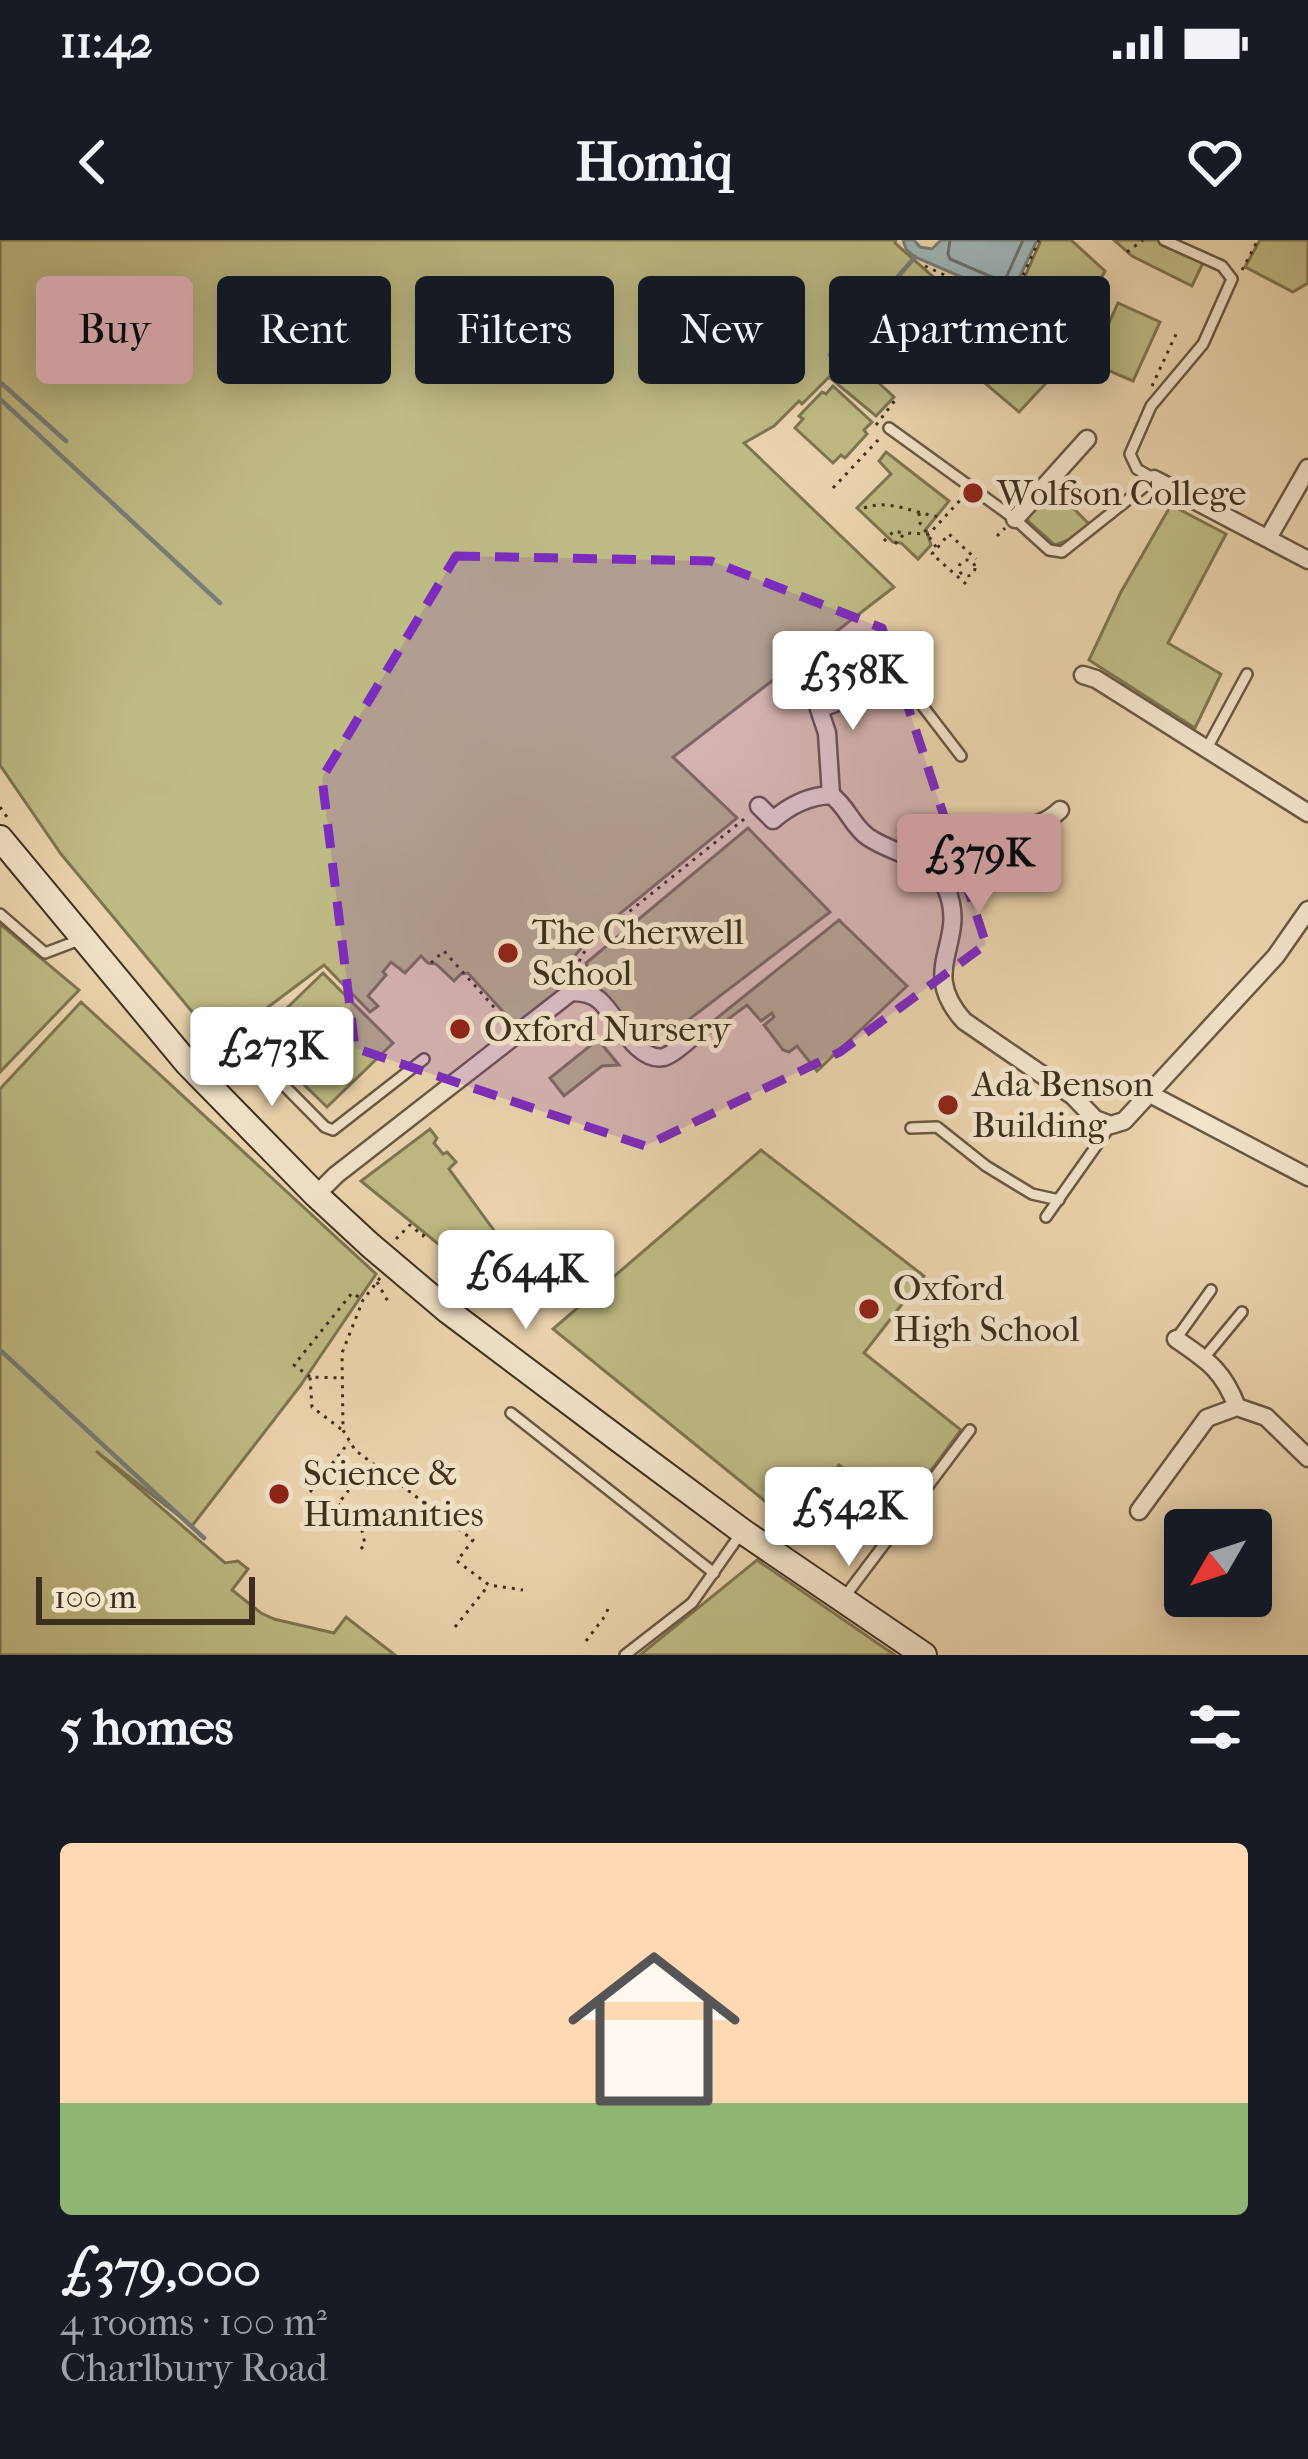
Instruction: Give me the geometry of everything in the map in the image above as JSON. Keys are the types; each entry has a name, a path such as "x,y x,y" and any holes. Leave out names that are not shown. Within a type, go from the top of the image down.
{"main road":[{"path":"0,838 212,1090 316,1195 448,1311 742,1531 924,1655"}],"street":[{"path":"1015,518 1087,439"},
{"path":"1268,538 1308,468"},
{"path":"1154,479 1308,560"},
{"path":"1083,675 1308,813"},
{"path":"831,795 827,733 819,709 862,692 903,692"},
{"path":"765,819 805,800 831,795 872,840 938,873 953,916 942,962 950,1005 964,1021 1073,1096 1095,1119 1111,1125 1124,1121 1150,1094 1276,956 1308,910"},
{"path":"938,873 984,840 1048,822 1060,810"},
{"path":"316,1195 571,992 598,999 651,1057 666,1057 696,1034"},
{"path":"1150,1094 1308,1178"},
{"path":"1176,1339 1227,1380 1237,1407"},
{"path":"1139,1511 1207,1418 1237,1407 1266,1417 1308,1458"}],"lane":[{"path":"889,428 1015,518 1049,550 1062,552 1154,479 1137,469 1130,454 1150,406 1202,344 1232,279 1222,266 1165,240"},
{"path":"903,656 903,692 918,700 961,756"},
{"path":"1206,750 1247,674"},
{"path":"0,914 45,953 82,939"},
{"path":"212,1090 247,1058 256,1057 333,1130 424,1059"},
{"path":"1046,1217 1111,1125"},
{"path":"911,1128 937,1127 986,1166 1033,1194 1059,1200"},
{"path":"1176,1339 1211,1290"},
{"path":"1204,1358 1242,1312"},
{"path":"511,1413 714,1573"},
{"path":"842,1601 970,1430"},
{"path":"626,1655 692,1603 742,1531"}],"path":[{"path":"925,266 1010,305 1039,240"},
{"path":"1127,252 1143,240"},
{"path":"1232,279 1240,274 1258,240"},
{"path":"1150,406 1144,402 1177,332"},
{"path":"833,488 889,428"},
{"path":"884,541 894,531 931,532 972,487"},
{"path":"864,508 899,506 945,517"},
{"path":"919,512 920,524 944,540"},
{"path":"931,532 937,548"},
{"path":"895,544 905,533"},
{"path":"949,534 976,559 965,585 932,554 949,534"},
{"path":"946,566 976,559"},
{"path":"959,566 961,573 969,575"},
{"path":"571,992 573,972 594,940 741,822"},
{"path":"431,964 444,951 518,1033"},
{"path":"394,1241 410,1225 425,1234"},
{"path":"343,1430 342,1353 363,1300 384,1272"},
{"path":"377,1282 390,1306"},
{"path":"342,1378 310,1377 294,1365 352,1292 363,1300"},
{"path":"310,1377 312,1407 343,1430 355,1450 473,1540 457,1561 489,1585 523,1590"},
{"path":"310,1492 350,1440"},
{"path":"361,1549 365,1544 361,1522 338,1504 370,1462"},
{"path":"455,1627 489,1585"},
{"path":"586,1642 608,1609"}],"highlighted area":[{"path":"456,556 711,561 882,628 986,944 840,1052 645,1146 355,1048 322,778"}],"shaded area":[{"path":"0,240 896,240 932,276 829,276 829,377 774,426 744,443 894,587 673,757 737,818 590,938 572,959 565,990 517,1027 468,973 454,981 421,956 405,973 391,962 368,996 378,1006 370,1012 324,965 243,1026 255,1042 233,1061 61,854 0,765"},
{"path":"1041,240 1071,240 1105,271 1102,276 1025,276"},
{"path":"1114,240 1164,240 1203,263 1192,286 1132,256"},
{"path":"1260,240 1308,240 1308,283 1293,292 1245,267"},
{"path":"1118,303 1160,322 1133,381 1110,371 1110,321"},
{"path":"837,384 880,384 894,397 876,416"},
{"path":"986,384 1045,384 1019,412"},
{"path":"833,386 872,422 845,458 841,455 833,463 795,428 803,419 799,416"},
{"path":"886,452 949,501 926,529 931,545 918,559 857,508 891,474 879,461"},
{"path":"1052,487 1089,524 1055,545 1027,520"},
{"path":"1171,505 1226,534 1168,643 1221,674 1195,728 1089,660"},
{"path":"748,828 830,912 658,1043 637,1040 591,979 586,963"},
{"path":"839,920 907,986 817,1071 797,1046 783,1050 764,1025 774,1017 772,1013 761,1021 747,1005 711,1032 707,1026"},
{"path":"0,924 79,990 0,1072"},
{"path":"323,973 393,1043 327,1107 256,1038"},
{"path":"81,1002 376,1274 300,1386 192,1526 96,1451 225,1563 238,1561 248,1569 232,1590 261,1613 334,1633 346,1617 395,1655 0,1655 0,1089"},
{"path":"590,1030 619,1065 602,1066 564,1096 550,1078 590,1046 583,1036"},
{"path":"430,1129 437,1138 434,1143 456,1162 449,1169 537,1289 523,1313 361,1181"},
{"path":"761,1150 924,1276 864,1353 961,1430 901,1511 839,1465 792,1523 553,1329"},
{"path":"757,1560 883,1647 895,1655 640,1655"}],"water":[{"path":"903,240 932,249 941,240 1037,240 1020,276 959,276 906,249"}],"waterway":[{"path":"899,276 915,257"},
{"path":"0,382 66,441"},
{"path":"0,399 220,603"},
{"path":"0,1350 204,1538"}],"place":[{"name":"Wolfson College","path":"973,493"},
{"name":"The Cherwell School","path":"508,953"},
{"name":"Oxford Nursery","path":"460,1029"},
{"name":"Ada Benson Building","path":"948,1105"},
{"name":"Oxford High School","path":"869,1309"},
{"name":"Science & Humanities","path":"279,1494"}]}
